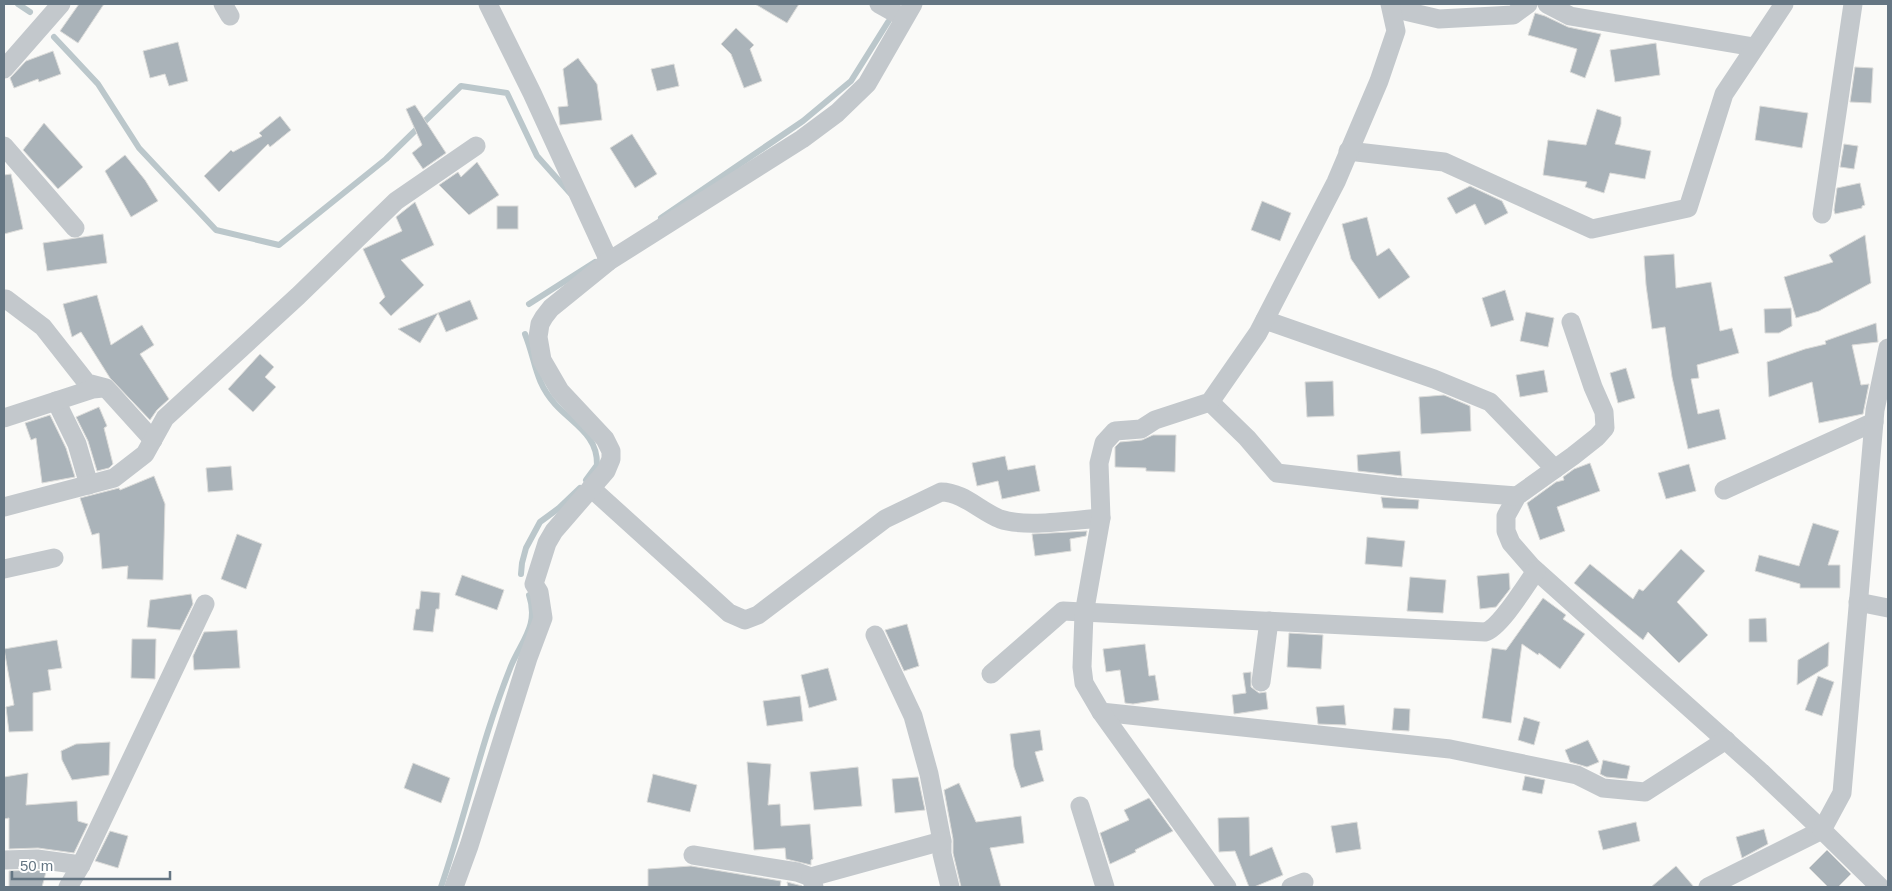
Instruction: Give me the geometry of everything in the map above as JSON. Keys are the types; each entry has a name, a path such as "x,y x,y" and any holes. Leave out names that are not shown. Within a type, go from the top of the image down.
{"street":[{"path":"4,68 61,4"},
{"path":"488,4 607,254"},
{"path":"454,887 469,846 528,658 543,618 539,592 534,584 544,552 554,531 609,466 611,458 610,451 602,434 560,391 540,353 539,330 544,317 607,254 802,139 837,113 867,84 908,11 879,4"},
{"path":"1226,887 1101,712 1084,683 1082,667 1084,614 1101,518 1099,463 1104,443 1115,431 1142,428 1155,420 1210,402 1258,333 1336,182 1379,81 1396,31 1391,6 1439,19 1513,15 1528,4"},
{"path":"1547,4 1570,16 1754,47"},
{"path":"1348,151 1444,162 1592,229 1688,208 1724,94 1784,4"},
{"path":"1822,214 1853,4"},
{"path":"4,146 75,228"},
{"path":"4,507 114,478 145,454 165,418 298,296 396,201 476,146"},
{"path":"6,299 43,327 87,383 106,388 152,440"},
{"path":"1264,320 1434,379 1490,402 1555,469"},
{"path":"1571,322 1593,387 1604,412 1604,428 1597,437 1517,496 1506,516 1506,531 1511,543 1536,571 1726,740 1880,887"},
{"path":"1708,887 1822,830 1842,793 1874,422 1888,348"},
{"path":"4,418 93,389 106,388"},
{"path":"56,401 76,444 89,485"},
{"path":"1210,402 1247,438 1277,473 1396,487 1517,496"},
{"path":"1724,490 1874,422"},
{"path":"591,488 729,613 745,620 758,615 885,519 941,492 949,492 958,496 1001,519 1022,523 1101,518"},
{"path":"4,569 54,558"},
{"path":"991,674 1063,611 1084,614 1485,632 1500,622 1536,571"},
{"path":"1858,602 1888,608"},
{"path":"68,887 81,865 206,604"},
{"path":"1261,682 1269,621"},
{"path":"875,635 913,716 929,774 942,841 942,854 950,887"},
{"path":"1101,712 1450,749 1578,775 1603,788 1645,792 1726,740"},
{"path":"1080,806 1105,887"},
{"path":"694,855 797,872 812,882 942,841"},
{"path":"4,860 37,859 81,865"}],"building":[{"path":"79,4 104,4 78,43 60,31"},
{"path":"755,4 799,4 787,23"},
{"path":"1535,13 1568,27 1601,34 1585,78 1570,72 1577,49 1528,35"},
{"path":"736,28 754,45 750,49 762,81 744,88 731,54 721,44"},
{"path":"178,42 188,81 169,86 165,74 150,78 143,51"},
{"path":"1656,43 1660,75 1615,82 1610,50"},
{"path":"53,51 61,74 39,82 38,79 14,88 10,78 26,61"},
{"path":"578,58 597,84 602,120 560,125 558,107 568,106 563,69"},
{"path":"674,64 679,86 657,91 651,69"},
{"path":"1855,67 1873,68 1871,103 1850,102"},
{"path":"415,105 446,153 423,169 412,153 422,145 406,109"},
{"path":"1760,106 1808,113 1802,148 1755,140"},
{"path":"1597,109 1621,117 1621,124 1615,144 1651,151 1645,179 1610,173 1604,193 1585,187 1587,182 1543,175 1548,140 1586,145"},
{"path":"280,116 291,130 270,147 268,144 219,192 204,176 231,150 233,152 262,136 259,133"},
{"path":"44,123 83,167 58,189 23,150"},
{"path":"632,134 657,174 635,188 610,148"},
{"path":"1844,144 1858,146 1854,169 1840,167"},
{"path":"125,155 145,180 158,201 131,217 105,171"},
{"path":"477,162 499,195 469,215 439,185 458,172 461,177"},
{"path":"11,174 23,229 4,234 4,175"},
{"path":"1860,183 1865,205 1862,208 1835,214 1837,188"},
{"path":"1470,186 1502,201 1508,213 1485,225 1475,204 1456,214 1447,198"},
{"path":"1262,201 1291,213 1280,241 1251,230"},
{"path":"415,202 434,245 401,260 424,285 391,316 379,303 385,297 363,249 402,231 396,217"},
{"path":"497,206 518,206 518,229 497,229"},
{"path":"1367,217 1377,256 1389,248 1410,277 1379,299 1351,259 1342,224"},
{"path":"103,234 107,263 47,271 43,243"},
{"path":"1865,235 1871,283 1819,311 1796,318 1784,277 1833,262 1829,255"},
{"path":"1674,254 1676,288 1711,282 1720,331 1732,328 1739,353 1697,365 1699,378 1691,379 1698,414 1719,409 1726,439 1688,449 1672,377 1665,327 1652,329 1646,285 1644,256"},
{"path":"1505,290 1514,320 1491,327 1482,298"},
{"path":"97,295 111,345 142,325 154,345 140,354 169,399 157,410 150,420 110,378 81,332 72,337 63,304"},
{"path":"470,300 478,319 446,332 438,313 420,343 398,329"},
{"path":"1791,308 1792,326 1779,333 1765,333 1764,309"},
{"path":"1526,312 1554,318 1548,347 1520,341"},
{"path":"1876,323 1878,342 1852,345 1861,385 1869,384 1863,414 1819,423 1812,382 1769,397 1767,362 1826,344 1825,341"},
{"path":"260,354 274,367 265,377 276,387 253,412 228,389"},
{"path":"1626,368 1635,398 1618,403 1610,373"},
{"path":"1544,370 1548,392 1520,397 1516,375"},
{"path":"1333,381 1334,416 1307,417 1305,382"},
{"path":"1444,395 1470,406 1471,431 1421,434 1419,397"},
{"path":"99,407 107,426 104,428 113,464 109,468 97,471 88,441 76,417"},
{"path":"50,415 66,448 75,477 42,483 36,438 31,440 25,423"},
{"path":"1153,435 1176,435 1175,472 1146,471 1146,468 1115,467 1115,447 1120,442 1142,440"},
{"path":"1400,451 1402,476 1358,471 1357,455"},
{"path":"1005,456 1008,470 1035,465 1040,491 1002,499 998,481 977,486 972,463"},
{"path":"1590,463 1600,491 1557,507 1565,531 1540,540 1527,503 1556,482 1564,480 1563,477 1574,469"},
{"path":"1689,464 1696,491 1666,499 1658,473"},
{"path":"231,466 233,490 208,492 206,468"},
{"path":"154,476 165,504 163,580 127,579 128,566 102,569 99,533 92,535 80,498 119,488 120,490"},
{"path":"1381,497 1419,500 1418,509 1383,508"},
{"path":"1813,523 1839,531 1828,565 1840,565 1840,588 1800,588 1800,584 1755,571 1759,555 1799,566"},
{"path":"1087,531 1086,536 1070,539 1071,551 1035,556 1032,534"},
{"path":"237,534 262,544 246,589 221,579"},
{"path":"1367,537 1405,541 1402,567 1365,564"},
{"path":"1681,549 1705,571 1677,602 1708,635 1679,663 1648,632 1643,640 1574,583 1590,564 1633,599 1639,589 1643,591"},
{"path":"1509,573 1510,589 1496,607 1480,609 1477,576"},
{"path":"462,575 504,590 497,610 455,595"},
{"path":"1410,577 1446,580 1443,613 1407,611"},
{"path":"421,591 440,593 439,609 436,609 433,632 413,630 416,609 419,609"},
{"path":"191,594 193,604 180,630 147,627 150,600"},
{"path":"1543,598 1566,615 1563,619 1585,634 1560,669 1539,653 1538,655 1522,644 1511,723 1482,718 1492,648 1506,650"},
{"path":"1766,618 1767,642 1749,642 1749,619"},
{"path":"907,624 919,666 904,671 885,630"},
{"path":"237,630 240,668 194,670 193,656 204,632"},
{"path":"1289,633 1323,635 1321,669 1287,667"},
{"path":"132,639 156,639 155,679 131,678"},
{"path":"57,640 62,668 48,670 51,690 33,693 33,731 9,732 6,707 14,705 4,649"},
{"path":"1829,642 1828,666 1797,685 1798,660"},
{"path":"1145,644 1149,676 1155,675 1159,700 1133,704 1125,703 1120,670 1106,672 1103,649"},
{"path":"828,668 837,700 809,708 801,675"},
{"path":"1251,672 1251,687 1259,693 1266,692 1268,709 1234,714 1232,695 1246,693 1243,673"},
{"path":"1818,676 1834,682 1822,716 1805,710"},
{"path":"800,696 803,721 767,726 763,701"},
{"path":"1344,705 1346,725 1318,724 1316,707"},
{"path":"1394,708 1410,709 1409,731 1392,730"},
{"path":"1524,717 1540,722 1534,745 1518,740"},
{"path":"1040,730 1043,750 1035,752 1044,781 1021,788 1014,767 1010,734"},
{"path":"1588,740 1599,762 1587,767 1570,762 1565,750"},
{"path":"110,742 109,775 72,780 62,760 61,751 76,744"},
{"path":"1603,760 1630,766 1627,779 1606,777 1600,774"},
{"path":"747,762 771,764 768,805 780,804 781,826 810,824 813,859 811,860 811,865 786,859 785,848 754,850"},
{"path":"413,763 450,778 441,803 404,788"},
{"path":"858,767 862,806 814,810 810,772"},
{"path":"28,773 26,805 77,801 78,821 88,824 74,853 38,848 9,849 9,818 4,819 4,777"},
{"path":"653,774 697,785 690,812 647,802"},
{"path":"1525,776 1545,780 1542,794 1522,790"},
{"path":"918,777 925,810 895,813 892,779"},
{"path":"959,783 976,822 1021,816 1024,843 990,848 1001,887 961,887 953,853 953,839 944,790"},
{"path":"1149,798 1173,831 1110,864 1100,833 1129,820 1124,810"},
{"path":"1249,817 1250,856 1272,847 1283,875 1254,887 1249,887 1235,851 1219,852 1218,818"},
{"path":"1357,822 1361,849 1336,853 1331,826"},
{"path":"1636,822 1640,841 1603,850 1598,831"},
{"path":"1764,829 1768,844 1742,858 1736,837"},
{"path":"110,831 128,836 118,868 95,861"},
{"path":"1827,850 1851,874 1838,887 1828,887 1809,868"},
{"path":"691,866 781,881 780,887 648,887 648,869"},
{"path":"1676,866 1694,887 1651,887"},
{"path":"36,870 46,872 42,887 9,887 9,871"},
{"path":"787,882 802,886 802,887 788,887"}],"waterway":[{"path":"18,4 30,12"},
{"path":"661,218 803,121 851,81 888,22"},
{"path":"54,37 98,84 139,148 216,230 279,245 386,159 461,86 507,93 537,156 570,193"},
{"path":"529,304 595,262"},
{"path":"525,334 543,387 555,404 589,438 593,446 597,465 586,480"},
{"path":"521,574 526,548 540,522 559,508 580,488"},
{"path":"441,887 501,693 511,666 531,624 532,606 529,595"}]}
